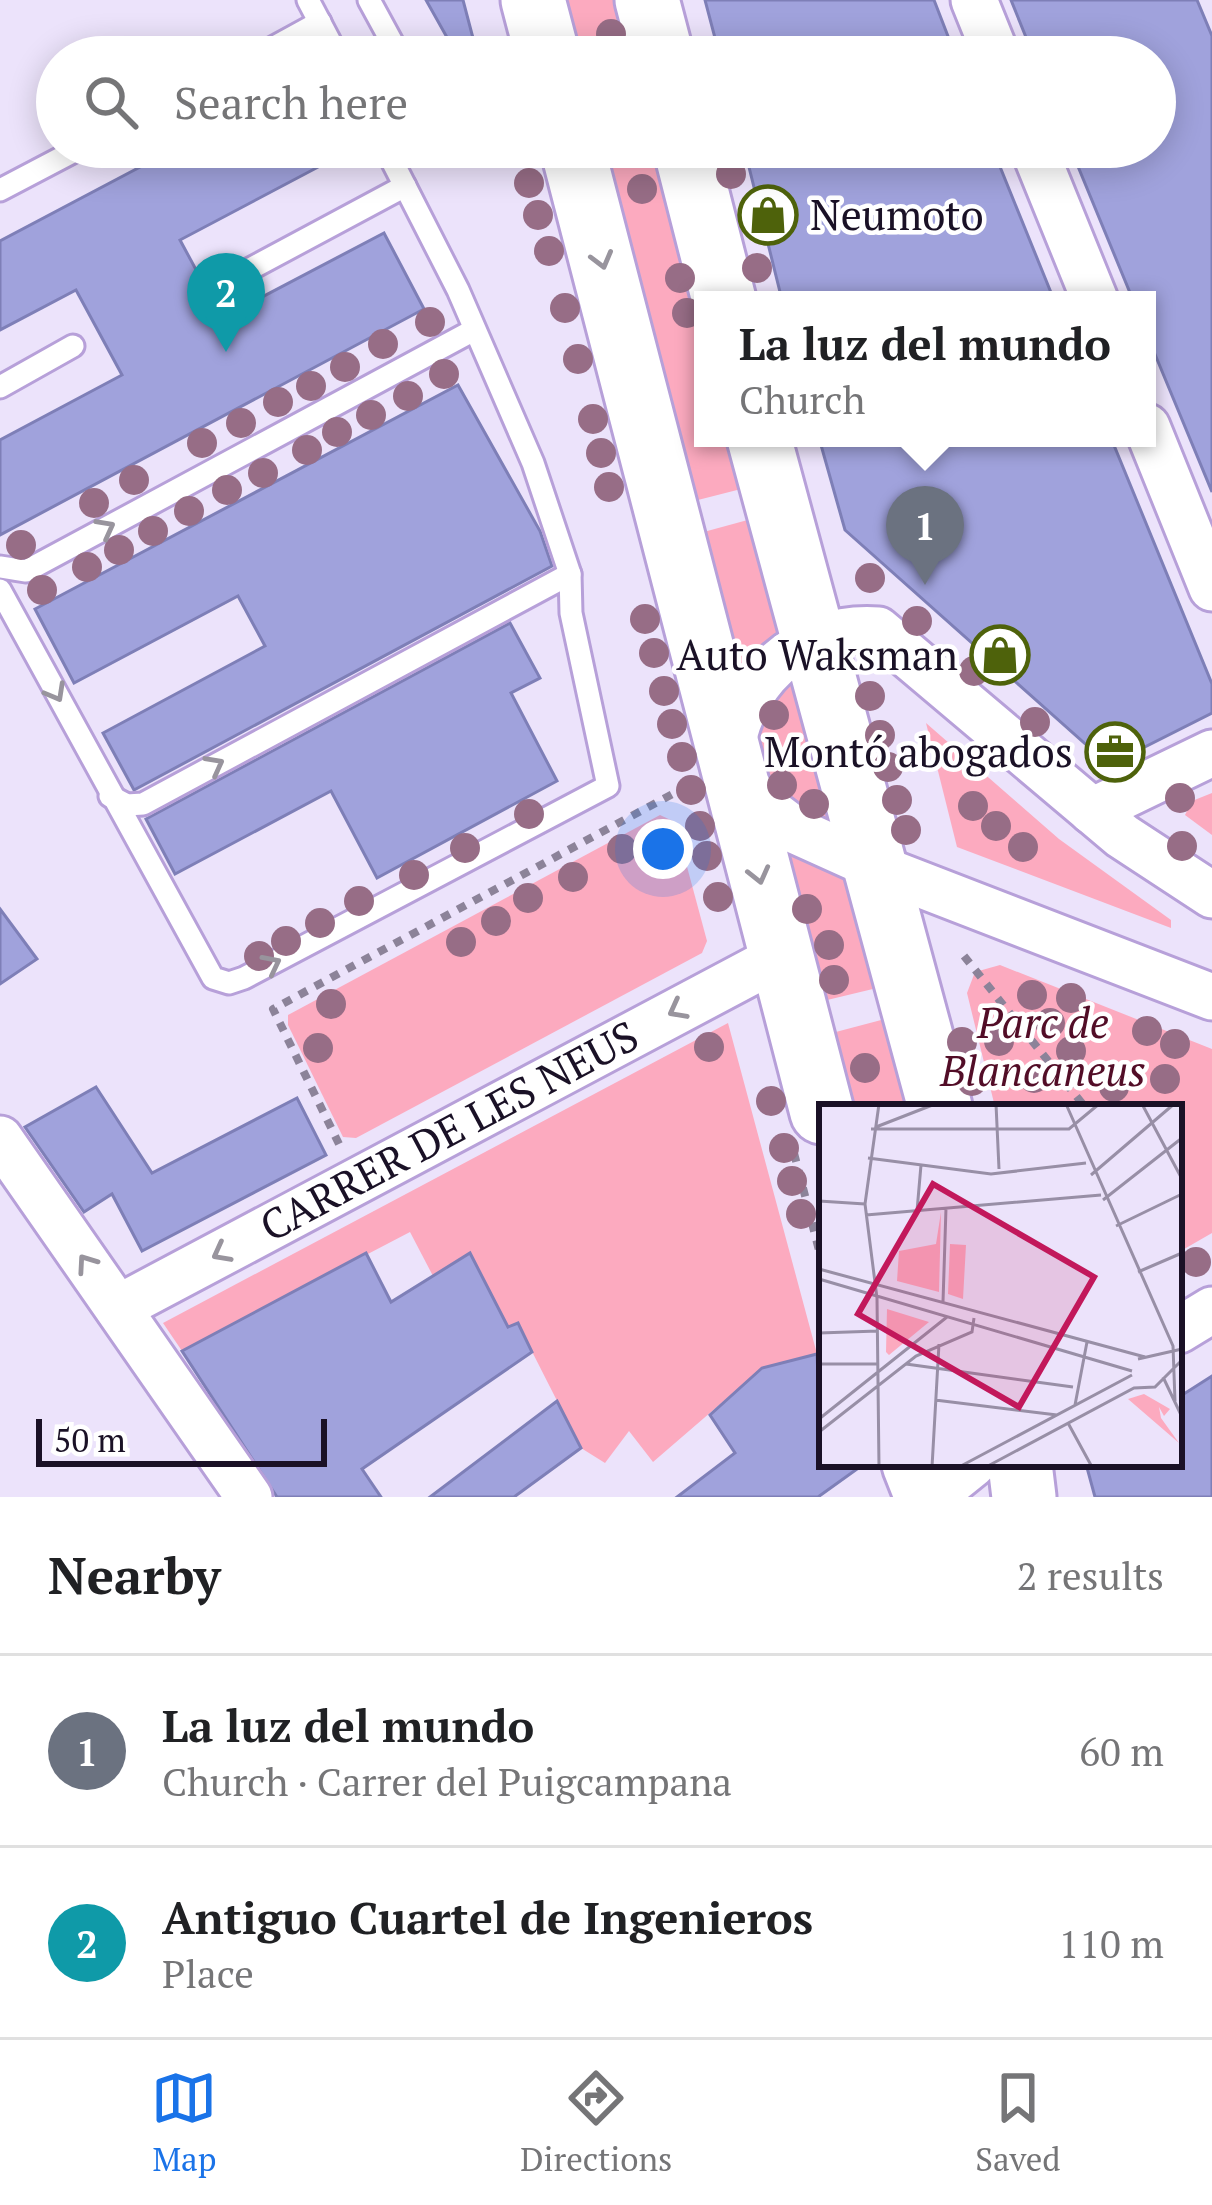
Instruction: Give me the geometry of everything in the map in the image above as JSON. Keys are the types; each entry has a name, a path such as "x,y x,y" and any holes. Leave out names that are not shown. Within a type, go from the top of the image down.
{"main road":[{"path":"533,0 542,36"},
{"path":"647,0 656,36"},
{"path":"576,168 704,776 781,956 820,1104"},
{"path":"690,168 722,291"},
{"path":"761,447 939,1104"},
{"path":"915,1467 929,1497"},
{"path":"1020,1467 1024,1497"}],"street":[{"path":"974,0 989,36"},
{"path":"1042,168 1091,291"},
{"path":"1155,447 1212,588"},
{"path":"1212,895 1092,811 897,641 878,630 858,628 787,654 747,696 704,776 776,819 878,868 1212,997"},
{"path":"1092,811 1212,753"},
{"name":"CARRER DE LES NEUS","path":"118,1308 781,956"},
{"path":"0,1139 249,1497"},
{"path":"1182,1328 1212,1310"},
{"path":"929,1497 969,1467"}],"lane":[{"path":"308,0 327,36"},
{"path":"369,0 389,36"},
{"path":"294,36 320,22"},
{"path":"0,190 42,168"},
{"path":"0,590 201,965 213,978 229,983 585,803 608,786 609,770 572,613 570,574 533,463 396,168"},
{"path":"237,276 405,186"},
{"path":"0,567 26,571 475,330"},
{"path":"0,387 74,346"},
{"path":"110,796 127,805 142,804 570,574"}],"path":[{"path":"342,1151 273,1009 704,776"},
{"path":"964,956 1082,1104"}],"green space":[{"path":"565,0 619,0 628,36 574,36"},
{"path":"608,168 662,168 694,291 694,447 734,447 745,488 694,501"},
{"path":"755,518 786,637 741,682 700,533"},
{"path":"791,674 829,816 825,819 789,806 766,776 761,757 759,738 767,702"},
{"path":"926,723 1059,839 1171,920 1171,928 957,847"},
{"path":"1212,793 1212,835 1185,815 1192,801"},
{"path":"660,815 675,822 707,941 702,953 356,1138 343,1137 288,1025 288,1015"},
{"path":"784,850 845,866 877,988 823,1001"},
{"name":"Parc de Blancaneus","path":"1000,965 1212,1049 1212,1233 1182,1250 1182,1104 994,1104 967,993 975,972"},
{"path":"885,1019 907,1104 850,1104 832,1033"},
{"path":"728,1023 817,1354 762,1368 653,1462 629,1431 605,1463 581,1448 518,1324 508,1327 471,1254 433,1276 410,1232 182,1351 163,1323"}],"building":[{"path":"426,0 463,0 472,36 446,36"},
{"path":"705,0 934,0 948,36 714,36"},
{"path":"1011,0 1197,0 1212,36 1212,492 1156,357 1156,291 1129,291 1079,168 1176,168 1176,36 1026,36"},
{"path":"138,168 316,168 180,240 222,318 384,233 424,309 0,535 0,440 122,375 76,290 0,330 0,241"},
{"path":"749,168 1001,168 1050,291 780,291"},
{"path":"458,385 540,531 552,566 134,790 103,733 265,646 238,596 74,683 35,609"},
{"path":"822,447 1115,447 1212,684 1212,713 1109,765 845,530"},
{"path":"510,623 540,678 511,693 557,781 377,878 331,791 175,874 146,819"},
{"path":"0,909 37,959 0,984"},
{"path":"96,1087 152,1173 297,1098 326,1155 142,1251 112,1194 84,1212 25,1127"},
{"path":"366,1253 391,1302 470,1253 508,1327 518,1323 532,1352 362,1469 381,1497 277,1497 182,1351"},
{"path":"817,1354 819,1467 860,1467 818,1497 677,1497 735,1453 710,1415 762,1368"},
{"path":"1212,1376 1212,1497 1095,1497 1087,1467 1182,1467 1182,1395"},
{"path":"557,1401 581,1448 514,1497 430,1497"}],"place":[{"name":"Neumoto","path":"768,215"},
{"name":"Antiguo Cuartel de Ingenieros","path":"226,352"},
{"name":"La luz del mundo","path":"925,585"},
{"name":"Auto Waksman","path":"1000,655"},
{"name":"Montó abogados","path":"1115,752"}]}
